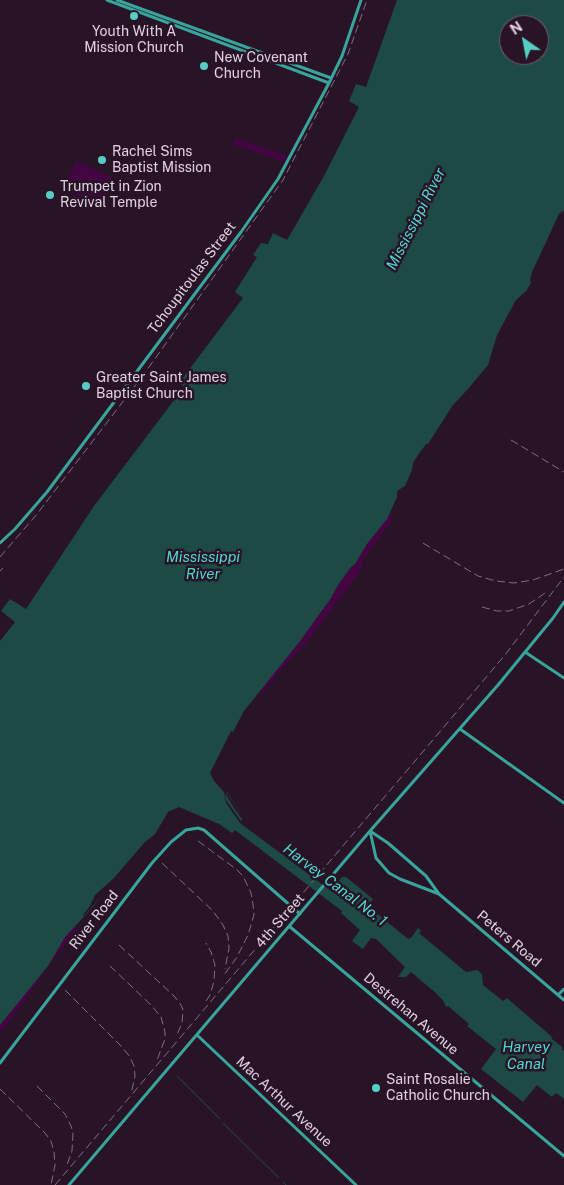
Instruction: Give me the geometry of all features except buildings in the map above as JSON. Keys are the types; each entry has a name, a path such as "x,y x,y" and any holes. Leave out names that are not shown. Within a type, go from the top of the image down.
{"main road":[{"path":"107,0 329,83"},
{"path":"117,0 331,78"},
{"name":"Tchoupitoulas Street","path":"0,543 15,529 47,492 241,232 278,179 342,56 361,0"},
{"name":"4th Street","path":"69,1185 370,831 460,729 553,618 564,602"},
{"path":"525,652 564,678"},
{"path":"460,729 564,803"},
{"name":"River Road","path":"0,1063 152,863 186,830 198,828 204,830 300,914"},
{"name":"Peters Road","path":"370,831 388,843 430,879 440,894 564,1000"},
{"name":"Peters Road","path":"370,831 376,858 388,873 440,894"},
{"name":"Destrehan Avenue","path":"290,926 564,1156"},
{"path":"558,995 564,989"},
{"name":"Mac Arthur Avenue","path":"197,1035 356,1185"}],"shaded area":[{"path":"235,138 288,156 284,162 233,144"},
{"path":"76,161 112,177 101,206 63,189"},
{"path":"391,510 391,523 365,557 358,575 305,644 258,698 263,686 319,615 367,544 387,519"},
{"path":"72,923 77,929 0,1033 0,1019"}],"water":[{"name":"Mississippi River","path":"397,0 564,0 564,210 559,214 532,272 531,283 526,291 516,300 497,335 488,365 453,405 428,444 418,455 413,463 405,486 397,491 397,497 387,519 367,544 300,641 244,711 211,774 224,792 227,792 243,818 240,823 331,891 342,877 346,877 373,899 368,906 408,939 411,938 418,928 421,931 419,933 466,972 477,970 482,974 483,985 503,1001 507,998 551,1036 564,1051 564,1099 556,1093 552,1097 537,1085 523,1102 481,1069 496,1049 467,1026 469,1024 448,1006 446,1007 437,994 411,972 406,977 398,977 405,967 376,939 371,938 363,949 352,941 360,930 341,913 342,911 235,830 231,834 219,825 179,809 168,814 157,832 119,873 93,907 65,937 48,966 0,1025 0,641 15,622 1,611 10,599 26,609 94,506 184,387 179,383 243,298 235,292 257,257 253,255 261,243 268,244 273,233 287,240 324,176 359,107 349,101 356,84 366,87"}],"pier":[{"path":"231,731 235,733 215,767 214,773 243,818 225,793 226,800 241,821 240,823 226,803 224,792 214,781 210,773"},
{"path":"179,807 219,824 232,833 230,836 199,817 188,813 179,812 170,816 159,833 84,916 95,895 114,878 144,843 155,834 168,812"}],"waterway":[{"path":"177,1076 220,1119"},
{"path":"223,1123 278,1177"},
{"path":"283,1182 286,1185"}],"railway":[{"path":"0,557 37,514 144,374 283,180 348,54 367,0"},
{"path":"511,440 564,472"},
{"path":"423,543 478,576 496,581 514,583 533,580 564,569"},
{"path":"0,571 3,568"},
{"path":"55,1185 505,655 564,577"},
{"path":"482,607 497,611 509,611 529,604 548,591"},
{"path":"198,841 236,869 243,876 251,893 254,915 248,935 237,957 224,975"},
{"path":"162,863 213,911 223,925 228,936 229,948 225,969"},
{"path":"206,943 215,965 214,981 206,1001"},
{"path":"119,945 174,996 181,1005 183,1010 182,1023 176,1037"},
{"path":"110,966 161,1017 165,1039 157,1060"},
{"path":"65,990 130,1057 134,1066 135,1076 131,1094"},
{"path":"37,1086 65,1114 71,1126 73,1133 72,1151 67,1165"},
{"path":"0,1089 51,1141 55,1165 51,1185"}],"place":[{"name":"Youth With A Mission Church","path":"134,16"},
{"name":"New Covenant Church","path":"204,66"},
{"name":"Rachel Sims Baptist Mission","path":"102,160"},
{"name":"Trumpet in Zion Revival Temple","path":"50,195"},
{"name":"Greater Saint James Baptist Church","path":"86,386"},
{"name":"Saint Rosalie Catholic Church","path":"376,1088"}],"water label":[{"name":"Harvey Canal No. 1","path":"335,885"},
{"name":"Harvey Canal","path":"526,1056"}]}
